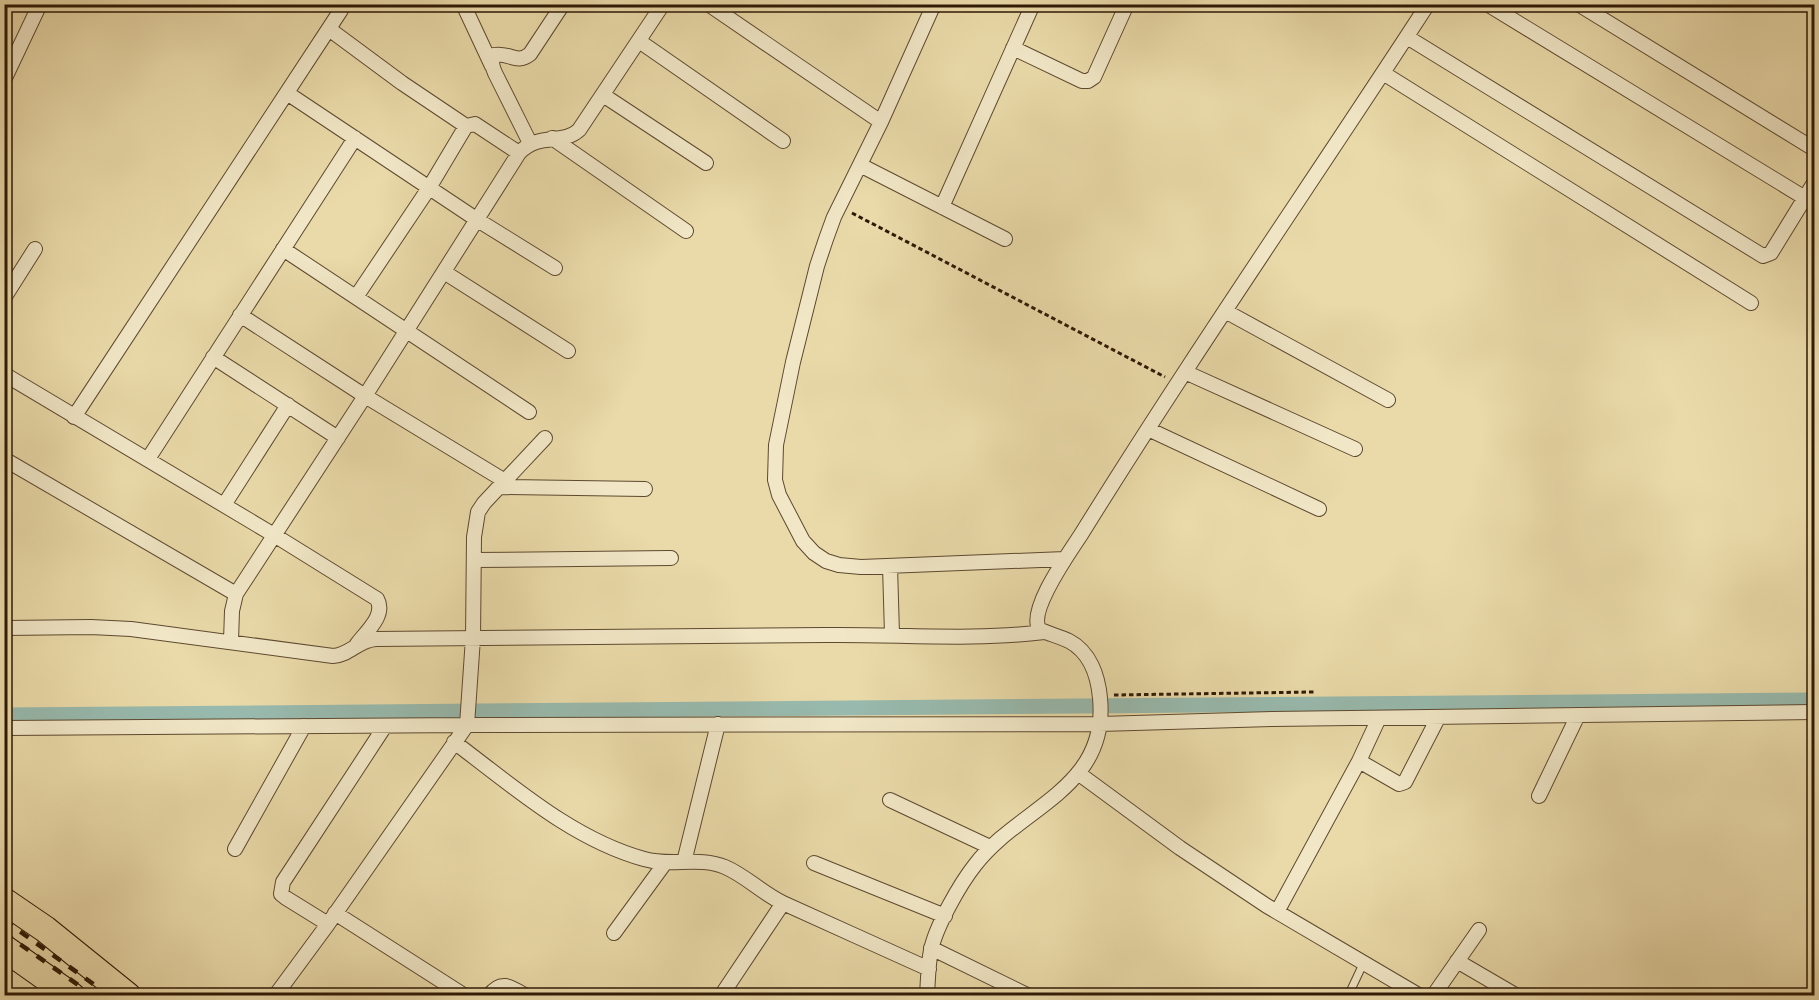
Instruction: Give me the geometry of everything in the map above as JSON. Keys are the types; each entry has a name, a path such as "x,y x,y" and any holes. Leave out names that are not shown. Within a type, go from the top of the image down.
{"highway":[{"path":"4,901 45,929 128,996"},
{"path":"4,948 72,996"}],"street":[{"path":"6,76 40,4"},
{"path":"463,4 530,143"},
{"path":"492,66 494,55 505,54 521,60 530,54 563,4"},
{"path":"231,641 232,611 236,594 519,153 530,143 574,135 663,4"},
{"path":"708,4 881,122"},
{"path":"934,4 840,207 817,266 793,362 776,445 775,480 778,495 803,541 814,554 839,565 861,567 1065,560"},
{"path":"942,207 1033,4"},
{"path":"1013,48 1082,81 1088,81 1094,77 1127,4"},
{"path":"927,996 931,948 945,915 974,866 990,847 1062,792 1078,773 1092,750 1101,709 1098,678 1084,653 1070,642 1039,629 1036,618 1040,605 1065,560 1148,429 1428,4"},
{"path":"1487,4 1805,198"},
{"path":"1578,4 1815,148"},
{"path":"74,417 341,10"},
{"path":"329,28 402,83 466,126 475,124 519,153"},
{"path":"1407,37 1763,256 1771,253 1815,183"},
{"path":"639,41 783,141"},
{"path":"1383,73 1750,303"},
{"path":"287,93 476,219 555,268"},
{"path":"603,95 706,163"},
{"path":"356,297 429,188 466,126"},
{"path":"148,459 355,138"},
{"path":"552,138 686,231"},
{"path":"860,165 1005,239"},
{"path":"4,298 35,249"},
{"path":"283,249 529,412"},
{"path":"444,272 568,351"},
{"path":"1225,311 1388,400"},
{"path":"240,315 502,484 645,489"},
{"path":"213,357 338,438"},
{"path":"4,374 224,504 377,598 380,605 380,612 357,644 347,653 333,656 231,641 131,630 91,627 4,628"},
{"path":"1182,377 1355,449"},
{"path":"224,504 288,405"},
{"path":"1148,429 1319,510"},
{"path":"275,996 332,919 467,721 472,638 474,537 478,512 545,438"},
{"path":"4,459 236,594"},
{"path":"474,560 671,558"},
{"path":"890,566 892,634"},
{"path":"357,644 376,639 892,634 1002,636 1044,632"},
{"path":"4,728 385,726 467,721 718,724 1101,709 1379,718 1815,712"},
{"path":"1539,796 1578,715"},
{"path":"1277,912 1359,761 1379,718"},
{"path":"1359,761 1399,784 1405,782 1438,718"},
{"path":"684,862 718,724"},
{"path":"235,849 304,726"},
{"path":"385,726 283,882 280,889 281,894 332,919 465,996"},
{"path":"454,742 568,825 616,850 644,860 704,861 724,867 739,874 783,903 929,969"},
{"path":"1078,773 1180,848 1277,912 1420,996"},
{"path":"890,800 990,847"},
{"path":"614,933 665,862"},
{"path":"814,863 945,915"},
{"path":"721,996 783,903"},
{"path":"1433,996 1479,930"},
{"path":"931,948 1029,996"},
{"path":"1457,961 1517,996"},
{"path":"489,996 495,987 502,985 526,996"}],"lane":[{"path":"1348,996 1364,962"}],"path":[{"path":"840,207 1182,377"},
{"path":"1101,709 1314,692"}],"waterway":[{"path":"4,715 1814,700"}],"railway":[{"path":"4,920 110,996"},
{"path":"4,933 94,996"}]}
